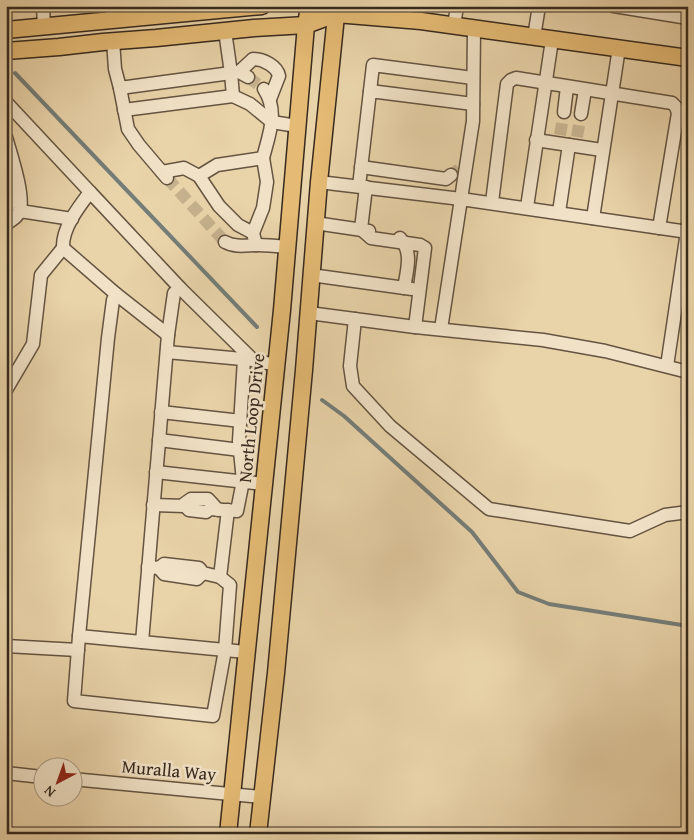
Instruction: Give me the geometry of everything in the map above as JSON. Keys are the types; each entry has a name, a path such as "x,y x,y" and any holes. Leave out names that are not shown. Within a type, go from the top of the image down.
{"main road":[{"path":"6,30 44,27 112,13 262,6"},
{"name":"North Loop Drive","path":"228,834 282,310 309,6"},
{"path":"321,6 337,10 688,58"},
{"path":"394,6 410,17 421,21"},
{"path":"6,51 306,25 337,10"},
{"path":"258,834 276,673 309,313 318,182 337,10"},
{"path":"6,44 24,42 36,38 44,27"},
{"path":"282,310 309,313"}],"street":[{"path":"43,6 44,27"},
{"path":"454,26 457,6"},
{"path":"534,36 539,6"},
{"path":"614,6 688,18"},
{"path":"442,329 461,199 459,169 472,121 474,28"},
{"path":"225,31 240,74"},
{"path":"527,207 552,40"},
{"path":"113,41 115,69 128,129 164,175 184,168 199,176 219,206 255,239 287,247"},
{"path":"592,218 618,48"},
{"path":"226,242 231,245 241,246 255,239 267,182 262,158 272,122 267,94 279,76 276,69 263,60 252,59 240,74 233,96"},
{"path":"361,229 361,167 373,65 473,78"},
{"path":"120,88 240,74"},
{"path":"492,202 507,84 516,78 672,103 676,107 678,112 659,228"},
{"path":"564,112 567,87"},
{"path":"581,114 585,90"},
{"path":"370,92 473,104"},
{"path":"124,110 233,96 250,104 272,122 297,126"},
{"path":"6,102 249,360"},
{"path":"6,137 20,194 20,211 16,218 6,224"},
{"path":"536,140 568,141 602,150"},
{"path":"559,212 568,141"},
{"path":"6,155 11,197 10,205 6,210"},
{"path":"199,176 218,165 262,158"},
{"path":"361,167 446,179 459,169"},
{"path":"318,182 492,202 659,228 687,230 667,366"},
{"path":"6,390 33,344 41,275 63,248 63,239 72,219 90,192"},
{"path":"20,211 72,219"},
{"path":"315,223 361,229 371,238 425,248 415,327"},
{"path":"404,288 409,258 405,244"},
{"path":"63,248 116,294 168,335"},
{"path":"312,276 419,290"},
{"path":"142,642 154,567 154,505 166,352 174,293 180,288"},
{"path":"116,294 113,300 108,338 74,702 213,716 225,650 230,585 220,577 203,573 199,568 164,564 154,567"},
{"path":"309,313 415,327 543,340 605,351 688,372"},
{"path":"355,319 350,366 353,386 390,426 489,509 630,531 665,515 688,512"},
{"path":"166,352 249,360 276,365"},
{"path":"154,505 183,506 190,499 208,499 219,510 237,511 243,481 240,450 241,421 249,360"},
{"path":"161,412 241,421"},
{"path":"159,440 240,450"},
{"path":"156,472 264,484"},
{"path":"219,510 220,577"},
{"path":"79,636 246,652"},
{"path":"6,646 78,650"},
{"path":"6,773 32,776"},
{"name":"Muralla Way","path":"82,780 262,796"}],"waterway":[{"path":"15,73 257,327"},
{"path":"322,400 344,416 472,532 518,592 549,604 688,626"}],"tunnel":[{"path":"248,77 264,89"},
{"path":"560,135 564,112"},
{"path":"577,137 581,114"},
{"path":"451,175 459,169"},
{"path":"167,178 225,242"}]}
